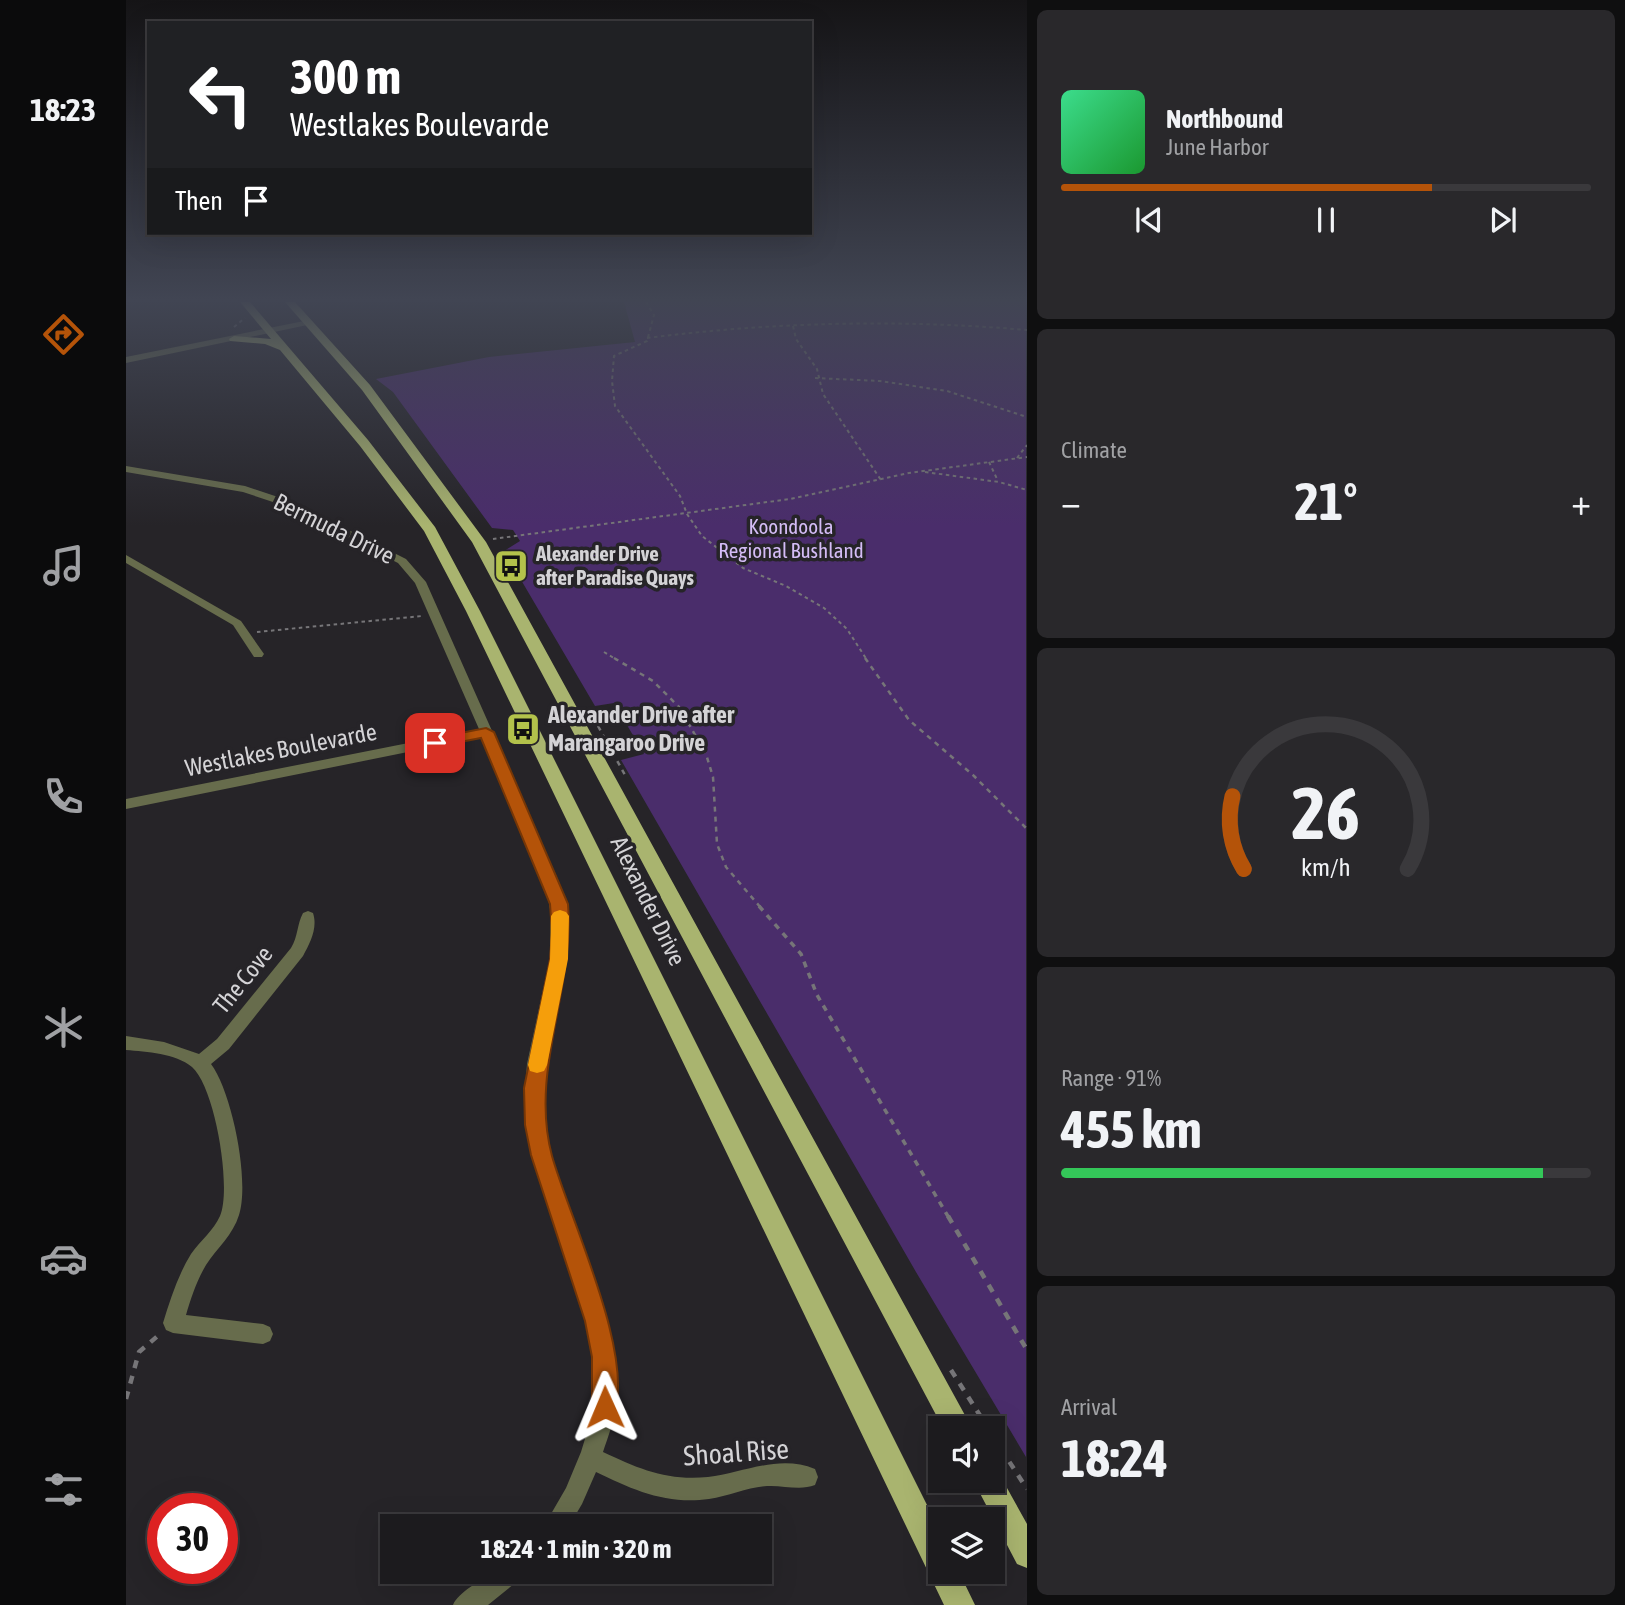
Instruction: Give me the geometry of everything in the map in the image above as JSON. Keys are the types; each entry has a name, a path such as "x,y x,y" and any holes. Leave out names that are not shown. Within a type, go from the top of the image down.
{"main road":[{"name":"Alexander Drive","path":"308,377 364,443 430,530 473,611 928,1539"},
{"name":"Alexander Drive","path":"359,377 480,542 952,1416"},
{"path":"993,1493 1027,1555"},
{"path":"950,1584 960,1605"}],"street":[{"name":"Bermuda Drive","path":"126,469 245,489 289,504 402,561 420,582 559,904 559,959 534,1088 536,1125 541,1155 597,1321 604,1357 605,1407 591,1458 564,1514"},
{"path":"126,558 219,611 246,634 258,654"},
{"name":"Westlakes Boulevarde","path":"126,804 486,732"},
{"name":"The Cove","path":"200,1063 223,1044 297,952 304,940 308,917"},
{"path":"126,1042 179,1054 200,1063 218,1094 234,1185 230,1215 198,1260 173,1323 263,1334"},
{"name":"Shoal Rise","path":"591,1458 644,1483 679,1488 708,1488 765,1475 807,1477"},
{"path":"465,1605 496,1584"}],"path":[{"path":"613,377 615,385 612,397 615,406 680,496 687,514 702,536 743,568 796,591 824,608 848,629 888,693 909,720 974,776 1027,829"},
{"path":"815,378 880,381 947,391 1027,417"},
{"path":"815,378 840,421 873,463 881,480"},
{"path":"1017,458 1027,445"},
{"path":"480,542 553,529 790,499 922,471 1027,457"},
{"path":"989,462 999,482"},
{"path":"922,471 999,482 1027,490"},
{"path":"246,634 435,615"},
{"path":"604,652 653,681 679,707 706,754 713,777 717,844 726,867 801,954 817,995 1027,1350"},
{"path":"126,1399 139,1352 173,1323"},
{"path":"1005,1455 1027,1489"}],"green space":[{"name":"Koondoola Regional Bushland","path":"1026,377 1026,1457 1005,1422 1005,1416 1002,1416 916,1272 621,760 644,754 614,703 595,706 504,551 520,541 513,530 492,528 393,392 376,379"}],"slow traffic":[{"path":"537,1065 559,959 560,916"}],"place":[{"name":"Alexander Drive after Paradise Quays","path":"511,566"},
{"name":"Alexander Drive after Marangaroo Drive","path":"523,729"}],"route":[{"path":"435,743 486,732 552,882 559,904 559,959 534,1088 536,1125 541,1155 597,1321 604,1357 605,1407"}]}
